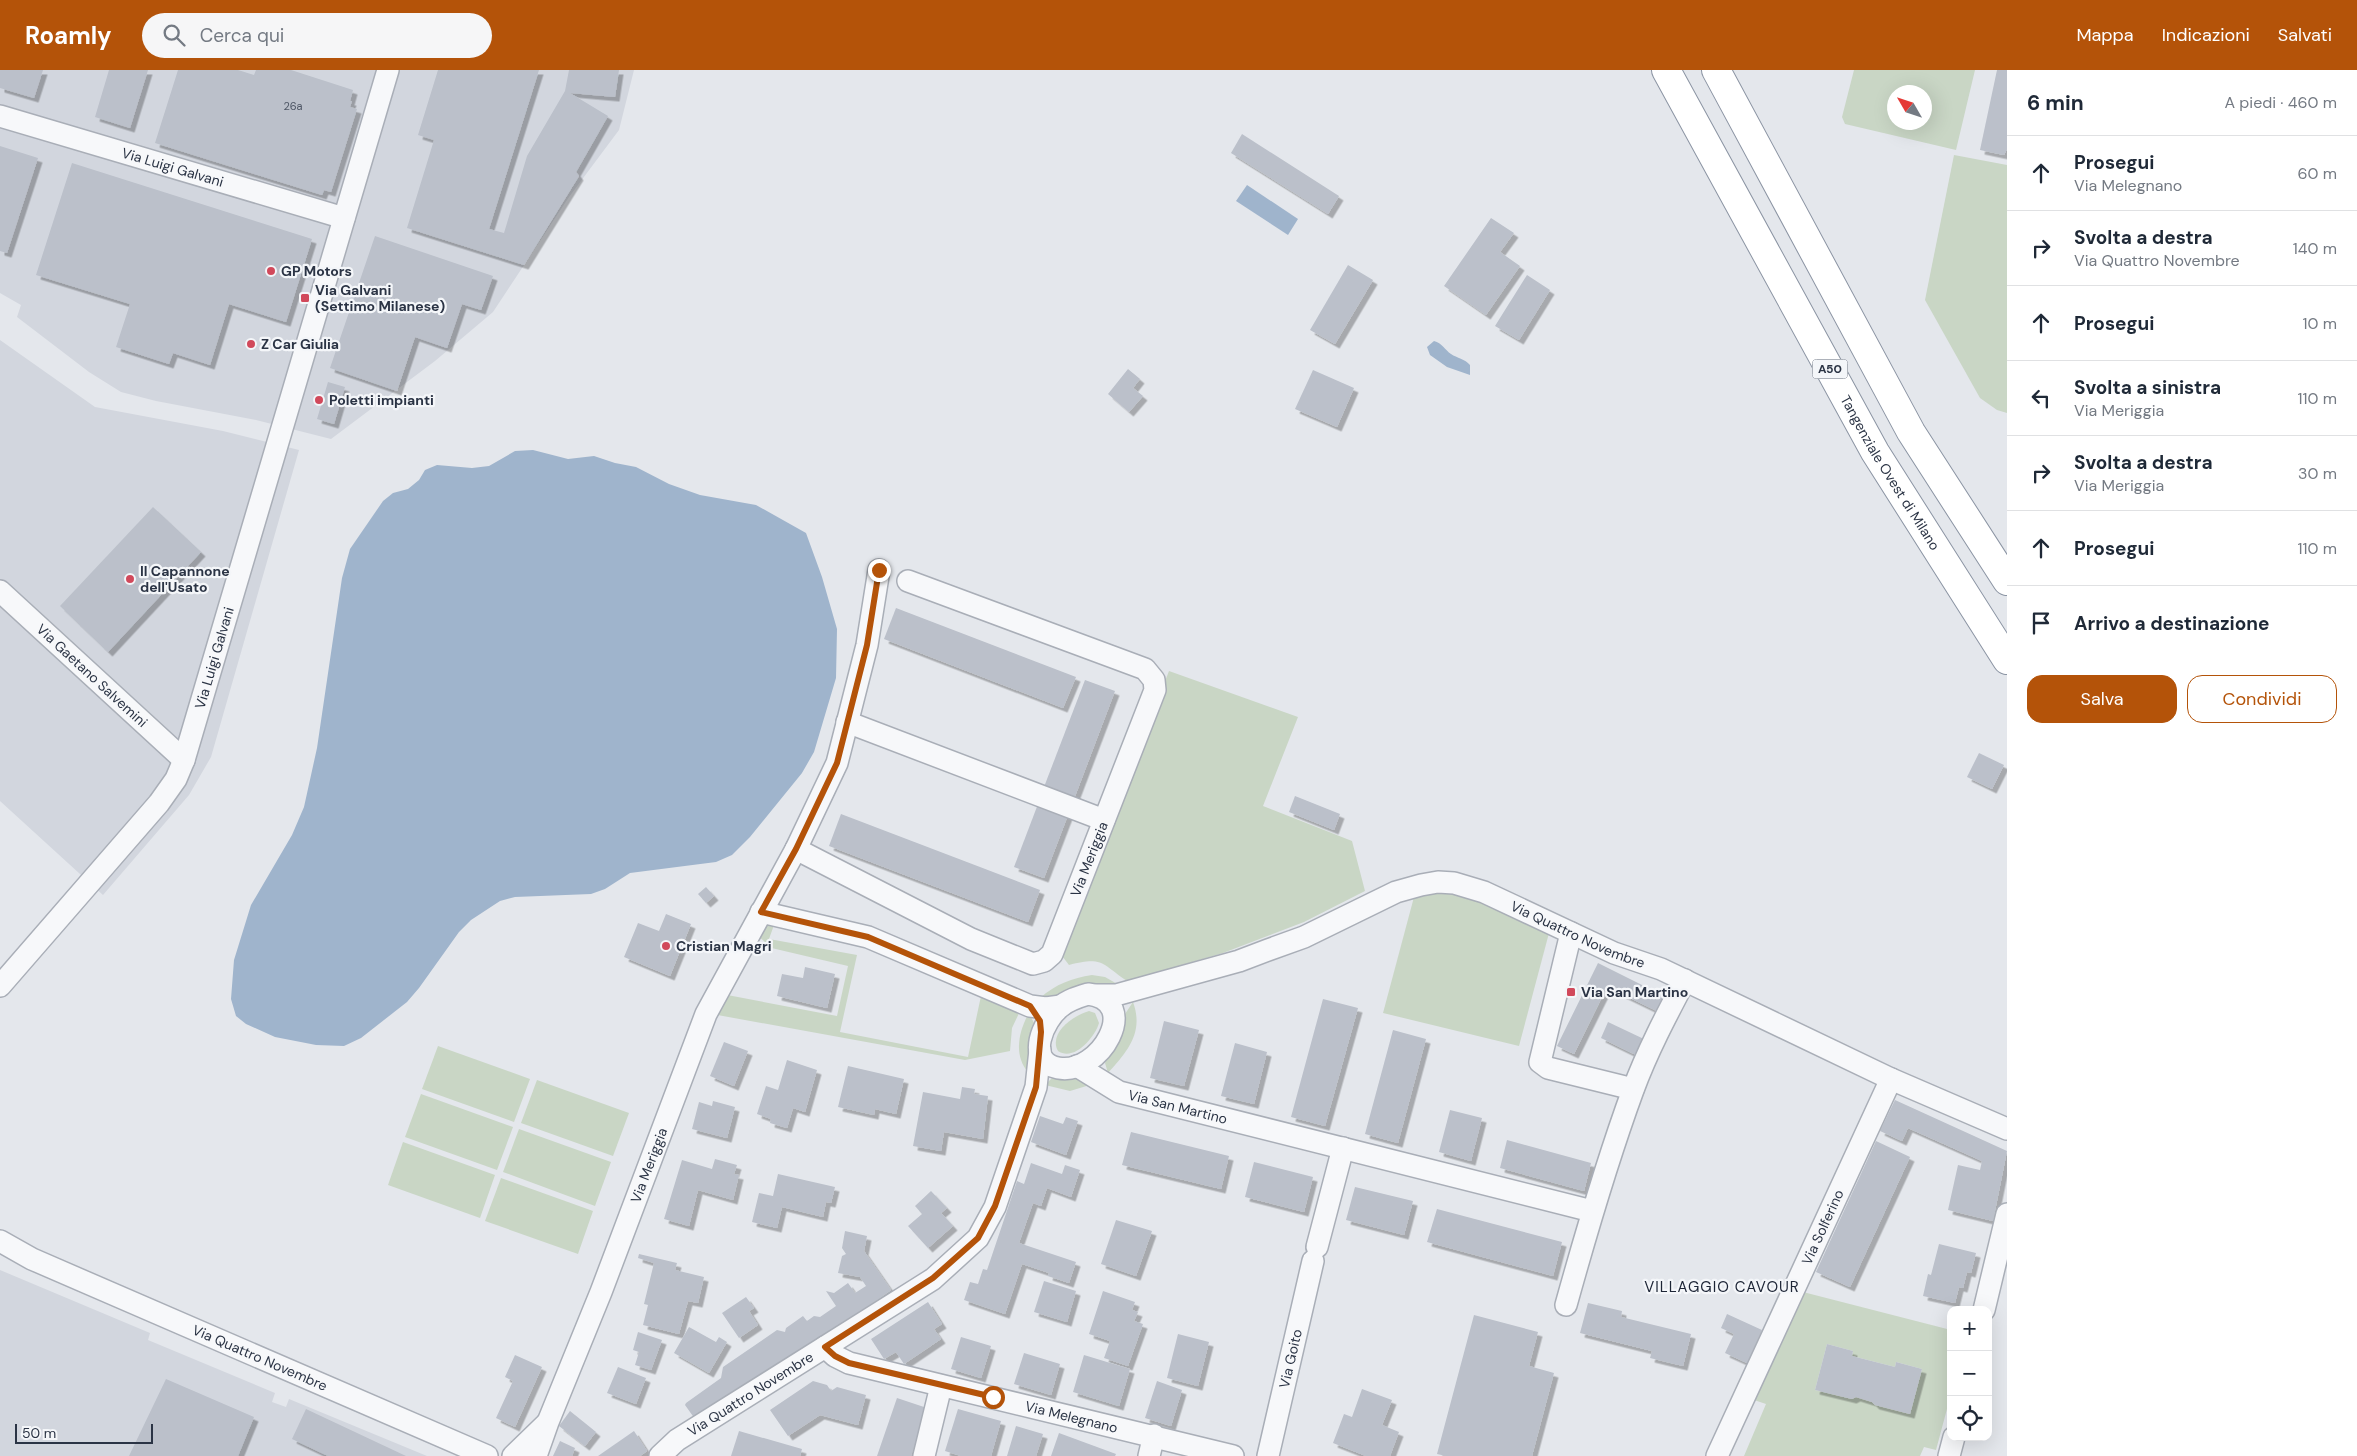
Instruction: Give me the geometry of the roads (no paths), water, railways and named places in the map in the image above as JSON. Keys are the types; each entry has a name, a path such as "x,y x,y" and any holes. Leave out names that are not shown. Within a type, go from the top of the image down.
{"highway":[{"name":"Tangenziale Ovest di Milano","path":"1666,70 1875,452 2007,660"},
{"path":"1716,70 1911,432 2007,582"}],"street":[{"name":"Via Luigi Galvani","path":"0,986 168,792 184,760 388,70"},
{"name":"Via Luigi Galvani","path":"0,116 344,218"},
{"path":"796,849 830,782 867,645 879,570"},
{"name":"Via Meriggia","path":"536,1456 601,1292 706,1014 796,849 971,940 1033,964 1044,961 1052,954 1155,690 1154,680 1145,669 908,581"},
{"name":"Via Gaetano Salvemini","path":"0,590 184,760"},
{"path":"847,722 1104,820"},
{"name":"Via Quattro Novembre","path":"1097,995 1116,995 1137,990 1254,956 1304,936 1396,892 1438,882 1454,883 1484,892 1614,954 1661,969 1891,1078 2007,1129"},
{"path":"761,912 868,937 1030,1006 1046,1008 1061,1006 1077,997 1088,994 1097,995 1105,1000 1114,1015"},
{"path":"1571,933 1540,1062 1548,1068 1633,1089"},
{"path":"1566,1305 1595,1202 1633,1089 1660,1028 1685,980"},
{"path":"1030,1006 1040,1021 1040,1041 1043,1059 1055,1068 1064,1069 1077,1066 1095,1055 1112,1034 1114,1015 1137,990"},
{"path":"1040,1041 1061,1006"},
{"name":"Via Quattro Novembre","path":"660,1456 677,1440 933,1278 978,1238 995,1206 1036,1087 1040,1041"},
{"path":"1095,1055 1103,1082"},
{"name":"Via San Martino","path":"1077,1066 1119,1092 1564,1206 1595,1202"},
{"name":"Via Quattro Novembre","path":"1036,1087 1055,1068"},
{"name":"Via Solferino","path":"1717,1456 1891,1078"},
{"name":"Via Goito","path":"1268,1456 1315,1254 1343,1148"},
{"path":"1985,1306 2007,1214"},
{"name":"Via Quattro Novembre","path":"0,1241 32,1259 487,1456"},
{"name":"Via Quattro Novembre","path":"0,1249 32,1259"},
{"name":"Via Melegnano","path":"825,1347 835,1356 849,1363 1154,1435 1233,1456"},
{"path":"924,1456 941,1386"},
{"name":"Via Meriggia","path":"513,1456 548,1422"},
{"path":"1149,1456 1154,1435"},
{"path":"1949,1456 1953,1441"}],"water":[{"path":"1247,185 1298,219 1288,235 1236,201"},
{"path":"1434,341 1451,354 1468,363 1470,365 1470,375 1447,367 1430,355 1427,347"},
{"path":"533,450 568,459 594,456 636,467 669,484 700,495 756,505 806,533 822,577 837,629 836,678 814,752 802,773 750,837 732,855 716,862 630,873 605,889 591,894 515,897 500,901 471,920 459,932 407,1002 361,1038 344,1046 316,1045 275,1037 246,1024 236,1016 231,999 234,960 251,905 292,835 304,807 317,748 342,578 350,549 383,501 393,493 408,489 419,480 425,470 437,465 472,468 489,466 515,451"}],"place":[{"name":"GP Motors","path":"271,271"},
{"name":"Via Galvani (Settimo Milanese)","path":"305,298"},
{"name":"Z Car Giulia","path":"251,344"},
{"name":"Poletti impianti","path":"319,400"},
{"name":"Il Capannone dell'Usato","path":"130,579"},
{"name":"Cristian Magri","path":"666,946"},
{"name":"Via San Martino","path":"1571,992"}],"district":[{"name":"VILLAGGIO CAVOUR","path":"1722,1287"}]}
